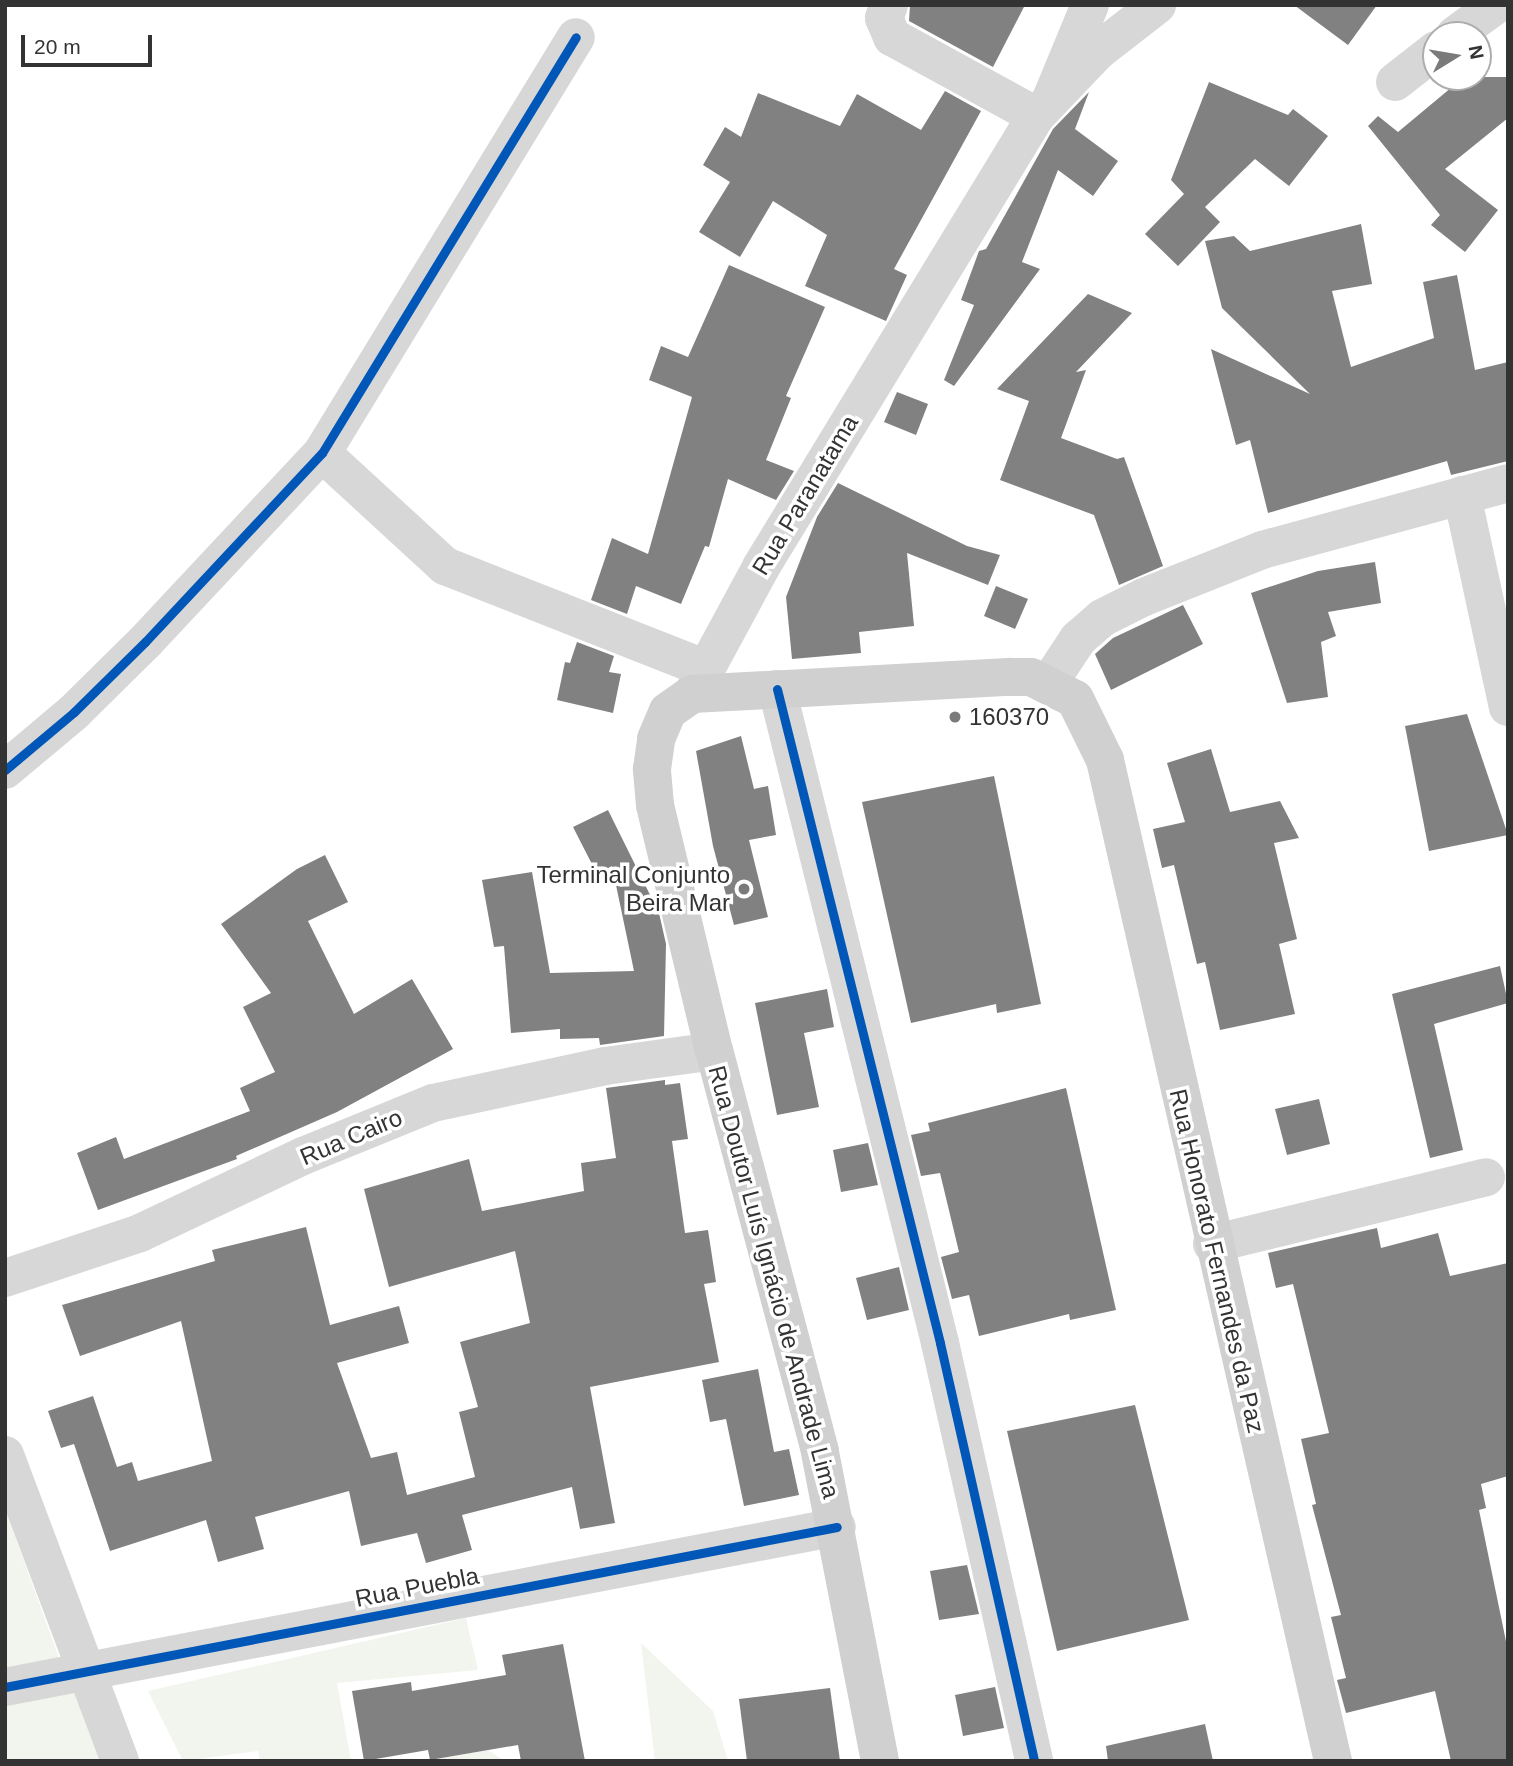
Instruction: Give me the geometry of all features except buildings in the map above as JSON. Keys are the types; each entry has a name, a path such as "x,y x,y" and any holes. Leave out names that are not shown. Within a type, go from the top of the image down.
{"main road":[{"path":"699,681 777,689 1009,677 1031,677 1049,684"},
{"name":"Rua Paranatama","path":"699,681 668,711 656,738 652,769 655,805 714,1051"},
{"name":"Rua Honorato Fernandes da Paz","path":"1049,684 1074,699 1105,760 1212,1244 1333,1761"},
{"name":"Rua Doutor Luís Ignácio de Andrade Lima","path":"714,1051 836,1527 880,1761"}],"street":[{"path":"889,5 884,18 892,37 1043,108 1090,5"},
{"name":"Rua Paranatama","path":"699,681 761,567 1043,108 1098,51 1157,5"},
{"path":"5,770 110,677 322,453 576,37"},
{"path":"1395,82 1422,61"},
{"path":"322,453 445,566 699,681"},
{"path":"1049,684 1078,639 1102,618 1144,597 1262,550 1508,483"},
{"path":"1462,495 1508,707"},
{"path":"777,689 940,1343 1034,1761"},
{"name":"Rua Cairo","path":"5,1278 140,1233 303,1156 433,1103 605,1066 714,1051"},
{"path":"1212,1244 1486,1177"},
{"path":"5,1455 120,1761"},
{"name":"Rua Puebla","path":"5,1686 836,1527"}],"shaded area":[{"path":"5,1509 60,1661 5,1672"},
{"path":"466,1618 478,1670 337,1683 351,1761 260,1761 258,1751 183,1761 148,1691"},
{"path":"641,1643 713,1711 728,1761 655,1761"},
{"path":"76,1689 105,1761 5,1761 5,1701"},
{"path":"488,1750 505,1761 424,1761"}],"cycle path":[{"path":"5,770 74,712 145,642 322,453 576,37"},
{"path":"777,689 940,1343 1034,1761"},
{"path":"5,1687 837,1527"}],"place":[{"name":"160370","path":"955,717"},
{"name":"Terminal Conjunto Beira Mar","path":"744,889"}]}
